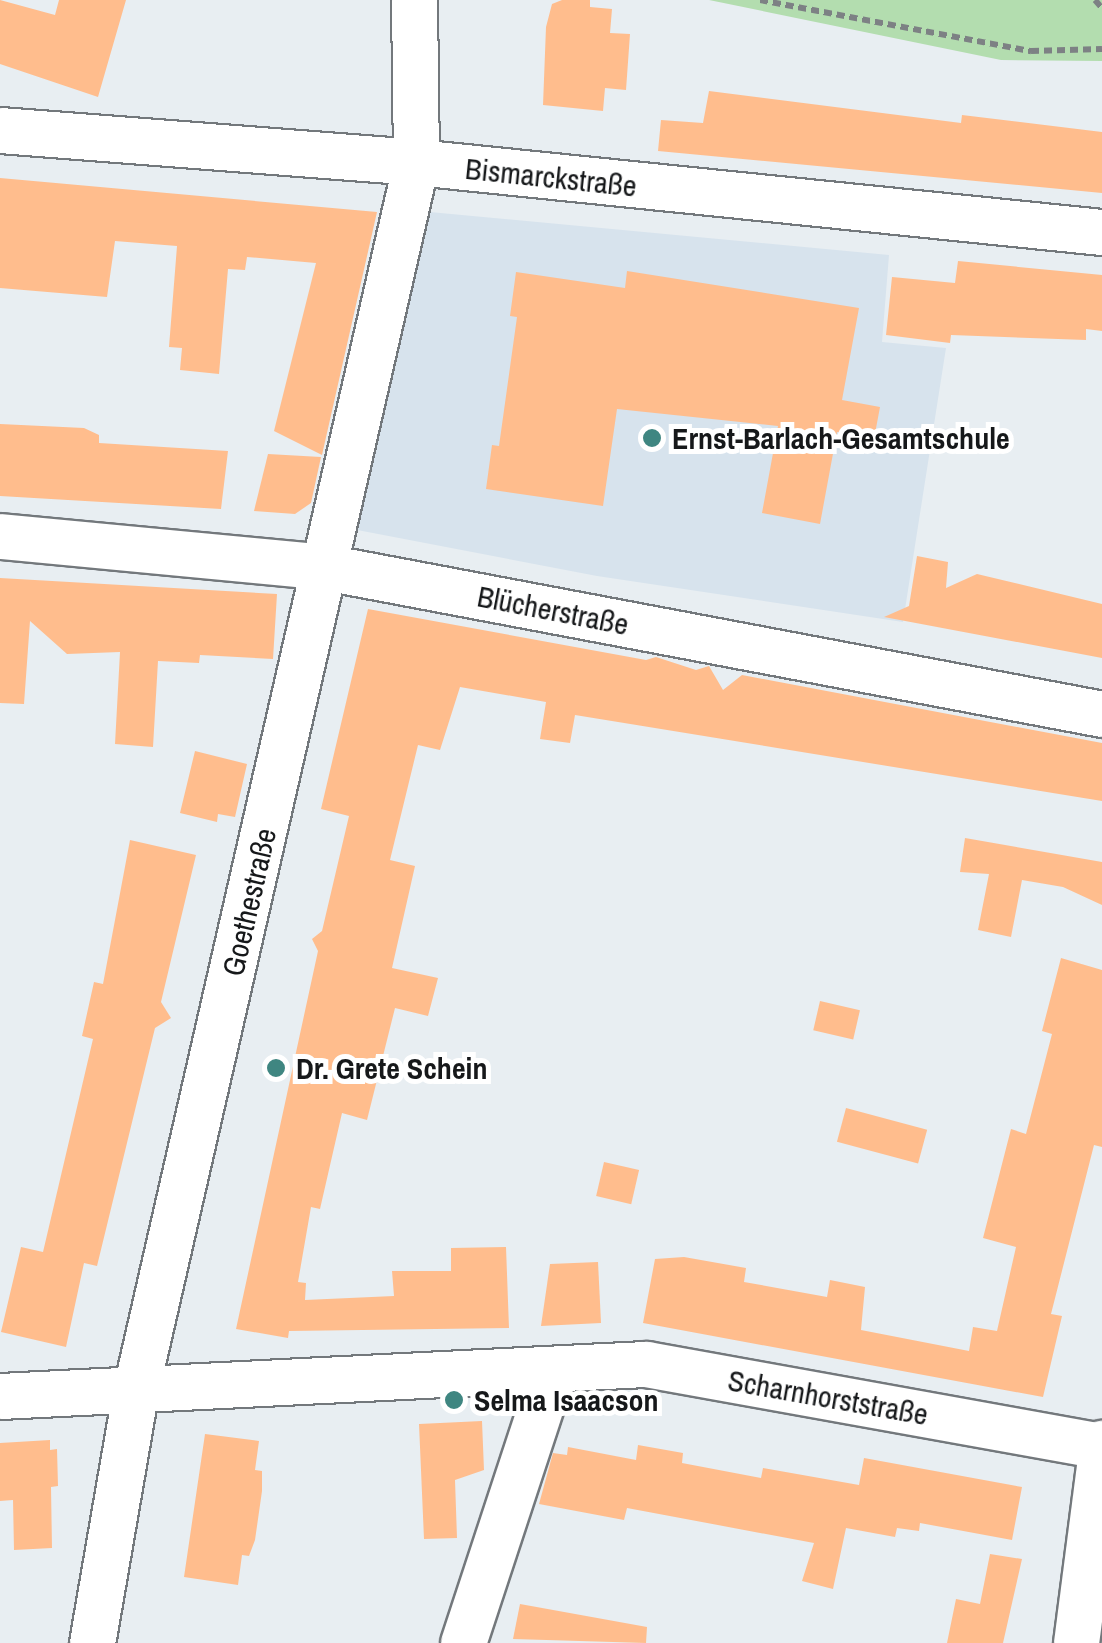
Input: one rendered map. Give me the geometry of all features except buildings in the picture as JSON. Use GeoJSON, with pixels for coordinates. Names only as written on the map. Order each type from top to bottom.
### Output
{"type":"FeatureCollection","features":[{"type":"Feature","properties":{"kind":"street","name":"Goethestraße"},"geometry":{"type":"LineString","coordinates":[[92,1643],[135,1394],[416,162],[414,0]]}},
{"type":"Feature","properties":{"kind":"street","name":"Bismarckstraße"},"geometry":{"type":"LineString","coordinates":[[0,130],[416,162],[1102,232]]}},
{"type":"Feature","properties":{"kind":"street","name":"Blücherstraße"},"geometry":{"type":"LineString","coordinates":[[0,536],[325,566],[1102,714]]}},
{"type":"Feature","properties":{"kind":"street","name":"Scharnhorststraße"},"geometry":{"type":"LineString","coordinates":[[0,1396],[135,1394],[646,1364],[1102,1444]]}},
{"type":"Feature","properties":{"kind":"street"},"geometry":{"type":"LineString","coordinates":[[463,1643],[553,1370]]}},
{"type":"Feature","properties":{"kind":"street"},"geometry":{"type":"LineString","coordinates":[[1076,1643],[1102,1444]]}},
{"type":"Feature","properties":{"kind":"path"},"geometry":{"type":"LineString","coordinates":[[760,0],[1030,51],[1102,49]]}},
{"type":"Feature","properties":{"kind":"path"},"geometry":{"type":"LineString","coordinates":[[1096,0],[1102,8]]}},
{"type":"Feature","properties":{"kind":"shaded area","name":"Ernst-Barlach-Gesamtschule"},"geometry":{"type":"Polygon","coordinates":[[[419,211],[889,255],[882,342],[946,348],[903,622],[597,576],[352,529],[419,211]]]}},
{"type":"Feature","properties":{"kind":"green space"},"geometry":{"type":"Polygon","coordinates":[[[709,0],[1102,0],[1102,61],[1001,60],[709,0]]]}},
{"type":"Feature","properties":{"kind":"place","name":"Ernst-Barlach-Gesamtschule"},"geometry":{"type":"Point","coordinates":[652,438]}},
{"type":"Feature","properties":{"kind":"place","name":"Dr. Grete Schein"},"geometry":{"type":"Point","coordinates":[276,1068]}},
{"type":"Feature","properties":{"kind":"place","name":"Selma Isaacson"},"geometry":{"type":"Point","coordinates":[454,1400]}}]}
